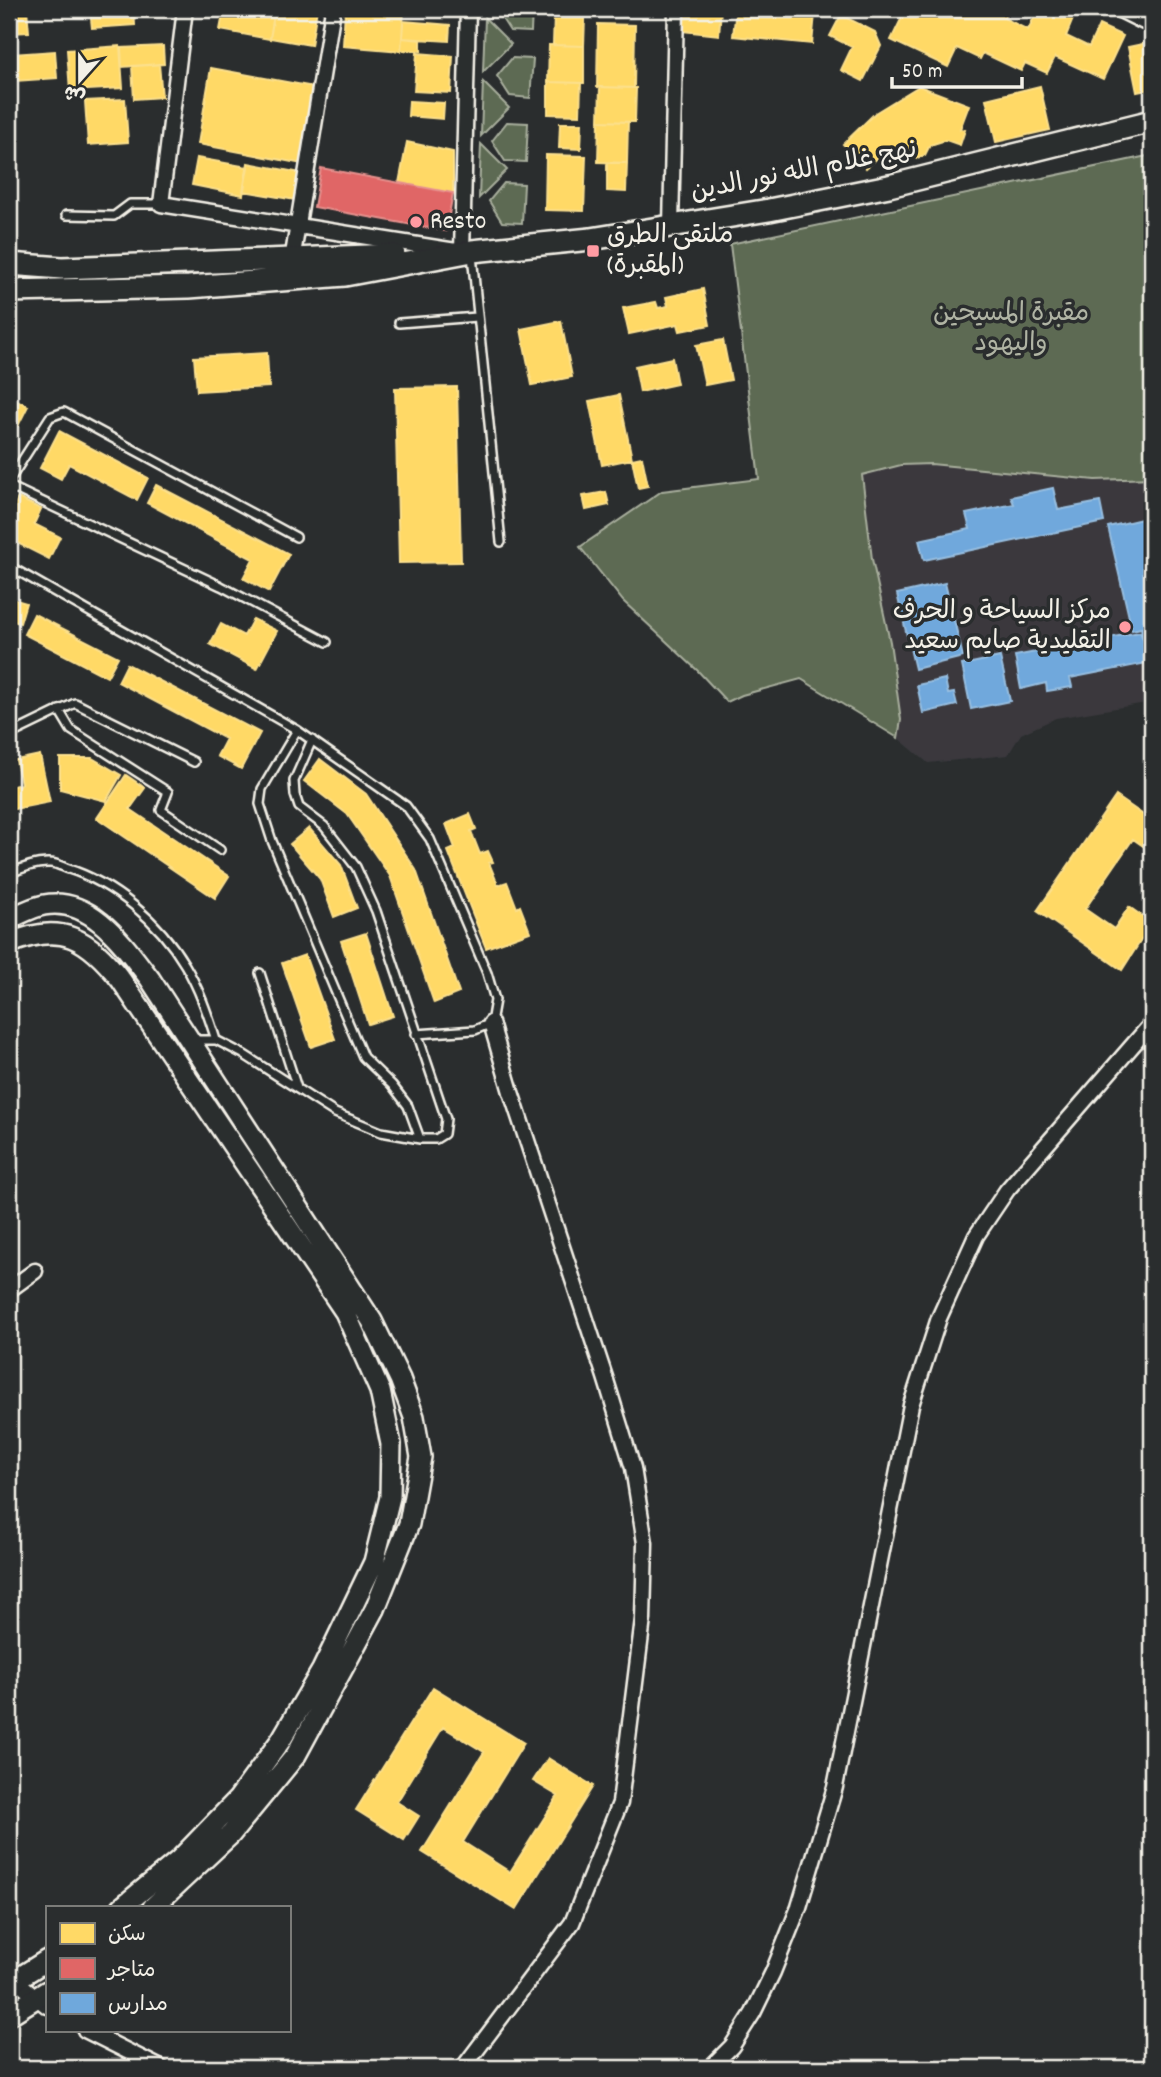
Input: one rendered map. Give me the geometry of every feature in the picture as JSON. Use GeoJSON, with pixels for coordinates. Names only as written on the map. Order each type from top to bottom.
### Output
{"type":"FeatureCollection","features":[{"type":"Feature","properties":{"kind":"main road","name":"نهج غلام الله نور الدين"},"geometry":{"type":"LineString","coordinates":[[292,269],[591,239],[671,226],[889,186],[1152,121]]}},
{"type":"Feature","properties":{"kind":"main road"},"geometry":{"type":"LineString","coordinates":[[9,264],[62,268],[292,269]]}},
{"type":"Feature","properties":{"kind":"main road"},"geometry":{"type":"LineString","coordinates":[[9,291],[189,287],[292,269]]}},
{"type":"Feature","properties":{"kind":"street"},"geometry":{"type":"LineString","coordinates":[[185,9],[161,204],[467,252],[468,9]]}},
{"type":"Feature","properties":{"kind":"street"},"geometry":{"type":"LineString","coordinates":[[292,269],[333,9]]}},
{"type":"Feature","properties":{"kind":"street"},"geometry":{"type":"LineString","coordinates":[[671,226],[676,9]]}},
{"type":"Feature","properties":{"kind":"street"},"geometry":{"type":"LineString","coordinates":[[1118,9],[1144,22],[1152,21]]}},
{"type":"Feature","properties":{"kind":"street"},"geometry":{"type":"LineString","coordinates":[[9,919],[45,904],[74,907],[94,917],[116,935],[150,979],[187,1040],[372,1321],[401,1379],[414,1417],[421,1457],[409,1524],[376,1609],[296,1755],[231,1834],[154,1906]]}},
{"type":"Feature","properties":{"kind":"street"},"geometry":{"type":"LineString","coordinates":[[9,944],[29,935],[46,933],[68,936],[90,946],[121,980],[345,1312],[380,1391],[391,1444],[390,1497],[374,1562],[322,1670],[288,1729],[239,1799],[179,1860],[123,1906]]}},
{"type":"Feature","properties":{"kind":"street"},"geometry":{"type":"LineString","coordinates":[[463,2068],[572,1923],[620,1803],[643,1619],[645,1543],[633,1468],[491,1023]]}},
{"type":"Feature","properties":{"kind":"street"},"geometry":{"type":"LineString","coordinates":[[710,2068],[732,2046],[753,2013],[800,1907],[835,1787],[911,1405],[939,1318],[976,1236],[1007,1190],[1152,1023]]}},
{"type":"Feature","properties":{"kind":"street"},"geometry":{"type":"LineString","coordinates":[[9,1290],[35,1271]]}},
{"type":"Feature","properties":{"kind":"street"},"geometry":{"type":"LineString","coordinates":[[44,1999],[12,1982],[46,1961]]}},
{"type":"Feature","properties":{"kind":"street"},"geometry":{"type":"LineString","coordinates":[[9,2015],[44,1999]]}},
{"type":"Feature","properties":{"kind":"street"},"geometry":{"type":"LineString","coordinates":[[89,2032],[161,2068]]}},
{"type":"Feature","properties":{"kind":"lane"},"geometry":{"type":"LineString","coordinates":[[66,215],[114,216],[130,204],[161,204]]}},
{"type":"Feature","properties":{"kind":"lane"},"geometry":{"type":"LineString","coordinates":[[467,252],[477,317],[501,542]]}},
{"type":"Feature","properties":{"kind":"lane"},"geometry":{"type":"LineString","coordinates":[[399,323],[477,317]]}},
{"type":"Feature","properties":{"kind":"lane"},"geometry":{"type":"LineString","coordinates":[[9,481],[50,417],[64,412],[296,537]]}},
{"type":"Feature","properties":{"kind":"lane"},"geometry":{"type":"LineString","coordinates":[[9,486],[221,586],[327,642]]}},
{"type":"Feature","properties":{"kind":"lane"},"geometry":{"type":"LineString","coordinates":[[9,566],[297,730],[406,806],[430,839],[487,973],[495,1000],[491,1023],[475,1030],[416,1034]]}},
{"type":"Feature","properties":{"kind":"lane"},"geometry":{"type":"LineString","coordinates":[[9,735],[75,703],[194,762]]}},
{"type":"Feature","properties":{"kind":"lane"},"geometry":{"type":"LineString","coordinates":[[59,710],[71,730],[168,792],[161,810],[220,850]]}},
{"type":"Feature","properties":{"kind":"lane"},"geometry":{"type":"LineString","coordinates":[[297,730],[262,789],[260,804],[272,841],[288,873],[363,1057],[408,1105],[420,1139]]}},
{"type":"Feature","properties":{"kind":"lane"},"geometry":{"type":"LineString","coordinates":[[187,1040],[216,1040],[243,1054],[335,1113],[381,1132],[420,1139],[436,1139],[444,1134],[446,1119],[376,911],[356,867],[324,826],[299,807],[295,796],[294,780],[312,740]]}},
{"type":"Feature","properties":{"kind":"lane"},"geometry":{"type":"LineString","coordinates":[[9,874],[23,867],[51,863],[82,873],[128,900],[170,944],[185,965],[206,1009],[216,1040]]}},
{"type":"Feature","properties":{"kind":"lane"},"geometry":{"type":"LineString","coordinates":[[260,973],[298,1089]]}},
{"type":"Feature","properties":{"kind":"shaded area"},"geometry":{"type":"Polygon","coordinates":[[[931,464],[1095,480],[1152,478],[1152,702],[1056,718],[1021,734],[1008,755],[928,763],[898,738],[901,720],[890,642],[872,559],[862,475],[901,465],[931,464]]]}},
{"type":"Feature","properties":{"kind":"green space"},"geometry":{"type":"Polygon","coordinates":[[[532,9],[531,32],[510,31],[497,11],[532,9]]]}},
{"type":"Feature","properties":{"kind":"green space"},"geometry":{"type":"Polygon","coordinates":[[[485,18],[511,44],[483,72],[485,18]]]}},
{"type":"Feature","properties":{"kind":"green space"},"geometry":{"type":"Polygon","coordinates":[[[512,58],[533,59],[530,98],[510,96],[497,76],[512,58]]]}},
{"type":"Feature","properties":{"kind":"green space"},"geometry":{"type":"Polygon","coordinates":[[[483,82],[509,108],[481,136],[483,82]]]}},
{"type":"Feature","properties":{"kind":"green space"},"geometry":{"type":"Polygon","coordinates":[[[507,122],[528,123],[526,162],[505,161],[492,141],[507,122]]]}},
{"type":"Feature","properties":{"kind":"green space"},"geometry":{"type":"Polygon","coordinates":[[[481,144],[507,170],[479,198],[481,144]]]}},
{"type":"Feature","properties":{"kind":"green space","name":"مقبرة المسيحين واليهود"},"geometry":{"type":"Polygon","coordinates":[[[1152,155],[1152,478],[1095,480],[931,464],[901,465],[862,475],[872,559],[890,642],[901,720],[898,738],[801,679],[742,695],[727,702],[623,601],[580,547],[662,491],[759,479],[730,244],[1152,155]]]}},
{"type":"Feature","properties":{"kind":"green space"},"geometry":{"type":"Polygon","coordinates":[[[504,183],[524,184],[522,223],[502,222],[489,201],[504,183]]]}},
{"type":"Feature","properties":{"kind":"building: سكن"},"geometry":{"type":"Polygon","coordinates":[[[9,9],[27,9],[29,32],[9,33],[9,9]]]}},
{"type":"Feature","properties":{"kind":"building: سكن"},"geometry":{"type":"Polygon","coordinates":[[[90,9],[134,9],[135,25],[92,28],[90,9]]]}},
{"type":"Feature","properties":{"kind":"building: سكن"},"geometry":{"type":"Polygon","coordinates":[[[224,9],[275,9],[270,39],[220,30],[224,9]]]}},
{"type":"Feature","properties":{"kind":"building: سكن"},"geometry":{"type":"Polygon","coordinates":[[[275,9],[317,9],[311,45],[270,38],[275,9]]]}},
{"type":"Feature","properties":{"kind":"building: سكن"},"geometry":{"type":"Polygon","coordinates":[[[345,9],[404,11],[401,51],[343,46],[345,9]]]}},
{"type":"Feature","properties":{"kind":"building: سكن"},"geometry":{"type":"Polygon","coordinates":[[[554,9],[588,9],[588,15],[554,15],[554,9]]]}},
{"type":"Feature","properties":{"kind":"building: سكن"},"geometry":{"type":"Polygon","coordinates":[[[685,9],[721,9],[719,35],[683,31],[685,9]]]}},
{"type":"Feature","properties":{"kind":"building: سكن"},"geometry":{"type":"Polygon","coordinates":[[[736,9],[815,14],[812,44],[733,36],[736,9]]]}},
{"type":"Feature","properties":{"kind":"building: سكن"},"geometry":{"type":"Polygon","coordinates":[[[906,9],[1009,9],[1004,18],[1028,30],[1038,9],[1077,9],[1066,36],[1089,47],[1099,25],[1123,36],[1103,79],[1055,57],[1047,73],[1025,63],[1021,71],[983,53],[980,59],[957,48],[948,67],[891,40],[906,9]]]}},
{"type":"Feature","properties":{"kind":"building: سكن"},"geometry":{"type":"Polygon","coordinates":[[[554,15],[585,16],[584,46],[553,45],[554,15]]]}},
{"type":"Feature","properties":{"kind":"building: سكن"},"geometry":{"type":"Polygon","coordinates":[[[841,15],[875,32],[881,46],[863,81],[841,70],[852,47],[830,36],[841,15]]]}},
{"type":"Feature","properties":{"kind":"building: سكن"},"geometry":{"type":"Polygon","coordinates":[[[403,21],[450,25],[449,41],[402,38],[403,21]]]}},
{"type":"Feature","properties":{"kind":"building: سكن"},"geometry":{"type":"Polygon","coordinates":[[[598,24],[635,25],[634,88],[597,87],[598,24]]]}},
{"type":"Feature","properties":{"kind":"building: سكن"},"geometry":{"type":"Polygon","coordinates":[[[402,38],[421,40],[421,51],[401,50],[402,38]]]}},
{"type":"Feature","properties":{"kind":"building: سكن"},"geometry":{"type":"Polygon","coordinates":[[[1152,42],[1152,89],[1137,92],[1128,47],[1152,42]]]}},
{"type":"Feature","properties":{"kind":"building: سكن"},"geometry":{"type":"Polygon","coordinates":[[[549,45],[584,46],[584,83],[548,82],[549,45]]]}},
{"type":"Feature","properties":{"kind":"building: سكن"},"geometry":{"type":"Polygon","coordinates":[[[120,46],[123,88],[70,91],[67,50],[120,46]]]}},
{"type":"Feature","properties":{"kind":"building: سكن"},"geometry":{"type":"Polygon","coordinates":[[[163,46],[164,64],[122,67],[121,48],[163,46]]]}},
{"type":"Feature","properties":{"kind":"building: سكن"},"geometry":{"type":"Polygon","coordinates":[[[55,51],[57,78],[15,81],[13,54],[55,51]]]}},
{"type":"Feature","properties":{"kind":"building: سكن"},"geometry":{"type":"Polygon","coordinates":[[[417,53],[453,56],[451,93],[414,91],[417,53]]]}},
{"type":"Feature","properties":{"kind":"building: سكن"},"geometry":{"type":"Polygon","coordinates":[[[159,64],[162,97],[134,99],[132,66],[159,64]]]}},
{"type":"Feature","properties":{"kind":"building: سكن"},"geometry":{"type":"Polygon","coordinates":[[[211,68],[314,87],[303,164],[198,144],[211,68]]]}},
{"type":"Feature","properties":{"kind":"building: سكن"},"geometry":{"type":"Polygon","coordinates":[[[548,82],[581,83],[580,115],[548,114],[548,82]]]}},
{"type":"Feature","properties":{"kind":"building: سكن"},"geometry":{"type":"Polygon","coordinates":[[[919,86],[969,105],[960,129],[965,130],[960,145],[946,140],[930,145],[925,155],[917,158],[905,159],[883,153],[866,168],[843,144],[875,113],[919,86]]]}},
{"type":"Feature","properties":{"kind":"building: سكن"},"geometry":{"type":"Polygon","coordinates":[[[1040,86],[1050,130],[996,142],[986,99],[1040,86]]]}},
{"type":"Feature","properties":{"kind":"building: سكن"},"geometry":{"type":"Polygon","coordinates":[[[600,87],[636,88],[635,122],[599,121],[600,87]]]}},
{"type":"Feature","properties":{"kind":"building: سكن"},"geometry":{"type":"Polygon","coordinates":[[[125,99],[128,142],[88,145],[85,101],[125,99]]]}},
{"type":"Feature","properties":{"kind":"building: سكن"},"geometry":{"type":"Polygon","coordinates":[[[409,101],[444,103],[443,119],[408,116],[409,101]]]}},
{"type":"Feature","properties":{"kind":"building: سكن"},"geometry":{"type":"Polygon","coordinates":[[[599,121],[628,122],[627,163],[598,162],[599,121]]]}},
{"type":"Feature","properties":{"kind":"building: سكن"},"geometry":{"type":"Polygon","coordinates":[[[560,123],[582,123],[581,149],[559,148],[560,123]]]}},
{"type":"Feature","properties":{"kind":"building: سكن"},"geometry":{"type":"Polygon","coordinates":[[[407,142],[453,152],[453,193],[399,183],[407,142]]]}},
{"type":"Feature","properties":{"kind":"building: سكن"},"geometry":{"type":"Polygon","coordinates":[[[546,155],[586,156],[584,211],[545,210],[546,155]]]}},
{"type":"Feature","properties":{"kind":"building: سكن"},"geometry":{"type":"Polygon","coordinates":[[[197,158],[248,167],[243,195],[192,185],[197,158]]]}},
{"type":"Feature","properties":{"kind":"building: سكن"},"geometry":{"type":"Polygon","coordinates":[[[248,163],[301,173],[296,200],[243,191],[248,163]]]}},
{"type":"Feature","properties":{"kind":"building: سكن"},"geometry":{"type":"Polygon","coordinates":[[[607,163],[627,163],[626,192],[607,191],[607,163]]]}},
{"type":"Feature","properties":{"kind":"building: سكن"},"geometry":{"type":"Polygon","coordinates":[[[703,289],[710,325],[680,331],[678,324],[629,334],[623,308],[656,302],[658,308],[668,306],[666,297],[703,289]]]}},
{"type":"Feature","properties":{"kind":"building: سكن"},"geometry":{"type":"Polygon","coordinates":[[[561,321],[572,377],[532,385],[521,329],[561,321]]]}},
{"type":"Feature","properties":{"kind":"building: سكن"},"geometry":{"type":"Polygon","coordinates":[[[723,340],[731,380],[705,385],[696,345],[723,340]]]}},
{"type":"Feature","properties":{"kind":"building: سكن"},"geometry":{"type":"Polygon","coordinates":[[[267,353],[269,387],[197,391],[194,357],[267,353]]]}},
{"type":"Feature","properties":{"kind":"building: سكن"},"geometry":{"type":"Polygon","coordinates":[[[672,358],[677,384],[640,392],[635,366],[672,358]]]}},
{"type":"Feature","properties":{"kind":"building: سكن"},"geometry":{"type":"Polygon","coordinates":[[[457,387],[461,562],[399,563],[395,388],[457,387]]]}},
{"type":"Feature","properties":{"kind":"building: سكن"},"geometry":{"type":"Polygon","coordinates":[[[619,395],[632,459],[602,465],[589,401],[619,395]]]}},
{"type":"Feature","properties":{"kind":"building: سكن"},"geometry":{"type":"Polygon","coordinates":[[[9,396],[28,406],[18,426],[9,422],[9,396]]]}},
{"type":"Feature","properties":{"kind":"building: سكن"},"geometry":{"type":"Polygon","coordinates":[[[59,431],[148,478],[137,500],[69,464],[61,479],[40,468],[59,431]]]}},
{"type":"Feature","properties":{"kind":"building: سكن"},"geometry":{"type":"Polygon","coordinates":[[[642,457],[648,486],[638,488],[632,459],[642,457]]]}},
{"type":"Feature","properties":{"kind":"building: سكن"},"geometry":{"type":"Polygon","coordinates":[[[156,485],[289,554],[269,592],[243,578],[253,559],[147,503],[156,485]]]}},
{"type":"Feature","properties":{"kind":"building: سكن"},"geometry":{"type":"Polygon","coordinates":[[[606,492],[609,505],[586,510],[583,496],[606,492]]]}},
{"type":"Feature","properties":{"kind":"building: سكن"},"geometry":{"type":"Polygon","coordinates":[[[18,498],[41,509],[34,524],[60,537],[49,559],[9,539],[9,517],[18,498]]]}},
{"type":"Feature","properties":{"kind":"building: سكن"},"geometry":{"type":"Polygon","coordinates":[[[9,598],[26,603],[20,623],[9,620],[9,598]]]}},
{"type":"Feature","properties":{"kind":"building: سكن"},"geometry":{"type":"Polygon","coordinates":[[[34,614],[118,657],[107,677],[24,634],[34,614]]]}},
{"type":"Feature","properties":{"kind":"building: سكن"},"geometry":{"type":"Polygon","coordinates":[[[253,619],[277,631],[257,669],[210,644],[221,624],[244,636],[253,619]]]}},
{"type":"Feature","properties":{"kind":"building: سكن"},"geometry":{"type":"Polygon","coordinates":[[[127,664],[260,733],[241,769],[217,756],[226,739],[118,682],[127,664]]]}},
{"type":"Feature","properties":{"kind":"building: سكن"},"geometry":{"type":"Polygon","coordinates":[[[40,755],[50,802],[9,810],[9,787],[21,784],[16,760],[40,755]]]}},
{"type":"Feature","properties":{"kind":"building: سكن"},"geometry":{"type":"Polygon","coordinates":[[[60,758],[92,758],[121,775],[106,801],[60,789],[60,758]]]}},
{"type":"Feature","properties":{"kind":"building: سكن"},"geometry":{"type":"Polygon","coordinates":[[[320,759],[366,794],[416,870],[459,993],[434,1003],[390,876],[347,814],[304,781],[320,759]]]}},
{"type":"Feature","properties":{"kind":"building: سكن"},"geometry":{"type":"Polygon","coordinates":[[[126,775],[145,788],[130,809],[229,876],[215,898],[97,818],[126,775]]]}},
{"type":"Feature","properties":{"kind":"building: سكن"},"geometry":{"type":"Polygon","coordinates":[[[1116,796],[1152,821],[1152,852],[1133,839],[1085,909],[1114,929],[1129,907],[1152,923],[1122,970],[1037,911],[1116,796]]]}},
{"type":"Feature","properties":{"kind":"building: سكن"},"geometry":{"type":"Polygon","coordinates":[[[470,814],[476,829],[471,831],[480,854],[488,851],[493,862],[489,863],[498,885],[507,882],[530,932],[486,948],[448,851],[455,848],[446,824],[470,814]]]}},
{"type":"Feature","properties":{"kind":"building: سكن"},"geometry":{"type":"Polygon","coordinates":[[[309,828],[341,865],[357,908],[334,917],[320,879],[290,844],[309,828]]]}},
{"type":"Feature","properties":{"kind":"building: سكن"},"geometry":{"type":"Polygon","coordinates":[[[366,933],[393,1016],[368,1024],[341,941],[366,933]]]}},
{"type":"Feature","properties":{"kind":"building: سكن"},"geometry":{"type":"Polygon","coordinates":[[[305,955],[335,1039],[311,1047],[282,963],[305,955]]]}},
{"type":"Feature","properties":{"kind":"building: سكن"},"geometry":{"type":"Polygon","coordinates":[[[433,1687],[524,1743],[463,1842],[510,1872],[558,1796],[533,1781],[548,1758],[593,1786],[516,1910],[422,1852],[484,1752],[443,1727],[397,1802],[419,1816],[404,1840],[356,1810],[433,1687]]]}},
{"type":"Feature","properties":{"kind":"building: متاجر"},"geometry":{"type":"Polygon","coordinates":[[[321,168],[453,193],[446,231],[314,207],[321,168]]]}},
{"type":"Feature","properties":{"kind":"building: مدارس"},"geometry":{"type":"Polygon","coordinates":[[[1053,488],[1058,510],[1100,502],[1104,522],[924,560],[919,540],[970,529],[966,514],[1014,504],[1011,497],[1053,488]]]}},
{"type":"Feature","properties":{"kind":"building: مدارس"},"geometry":{"type":"Polygon","coordinates":[[[1146,518],[1152,545],[1152,642],[1145,644],[1141,628],[1132,630],[1108,527],[1146,518]]]}},
{"type":"Feature","properties":{"kind":"building: مدارس"},"geometry":{"type":"Polygon","coordinates":[[[945,583],[963,657],[915,669],[897,594],[945,583]]]}},
{"type":"Feature","properties":{"kind":"building: مدارس"},"geometry":{"type":"Polygon","coordinates":[[[1140,632],[1145,644],[1151,642],[1152,662],[1070,678],[1072,687],[1047,691],[1046,683],[1021,689],[1015,656],[1140,632]]]}},
{"type":"Feature","properties":{"kind":"building: مدارس"},"geometry":{"type":"Polygon","coordinates":[[[1000,657],[1010,701],[971,709],[962,665],[1000,657]]]}},
{"type":"Feature","properties":{"kind":"building: مدارس"},"geometry":{"type":"Polygon","coordinates":[[[945,679],[948,694],[954,693],[957,705],[923,713],[917,685],[945,679]]]}},
{"type":"Feature","properties":{"kind":"place","name":"Resto"},"geometry":{"type":"Point","coordinates":[416,222]}},
{"type":"Feature","properties":{"kind":"place","name":"ملتقى الطرق (المقبرة)"},"geometry":{"type":"Point","coordinates":[593,251]}},
{"type":"Feature","properties":{"kind":"place","name":"مركز السياحة و الحرف التقليدية صايم سعيد"},"geometry":{"type":"Point","coordinates":[1125,627]}}]}
